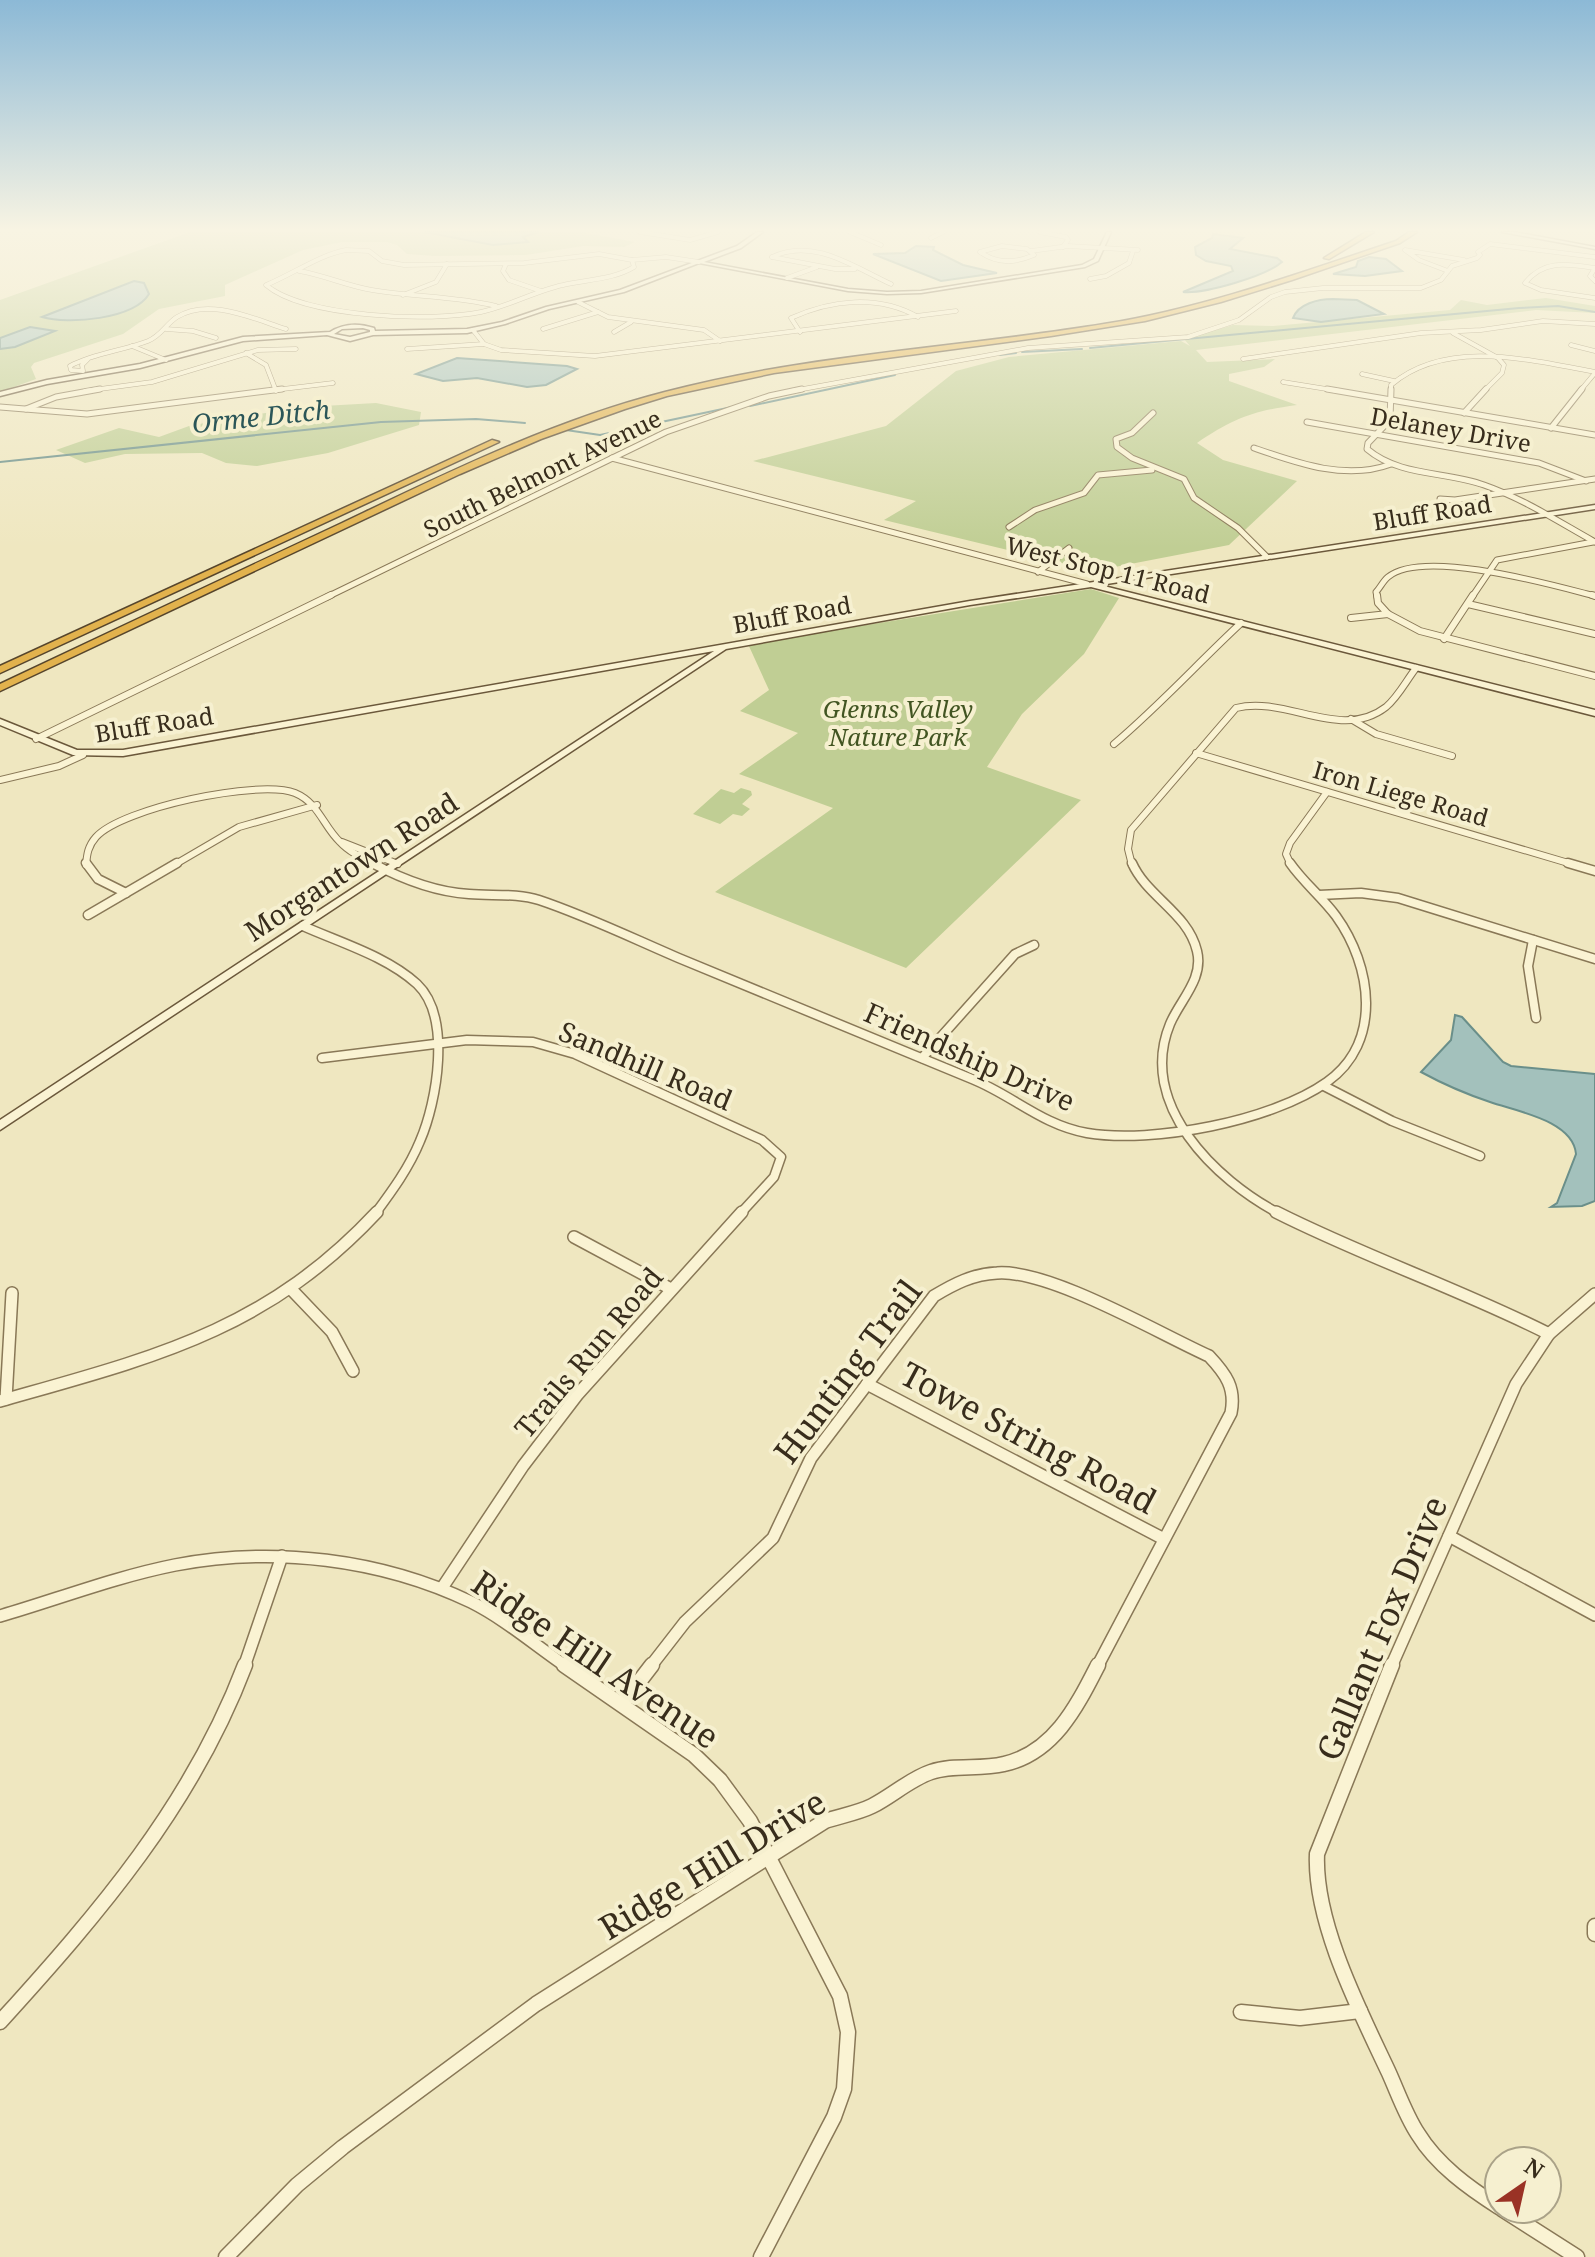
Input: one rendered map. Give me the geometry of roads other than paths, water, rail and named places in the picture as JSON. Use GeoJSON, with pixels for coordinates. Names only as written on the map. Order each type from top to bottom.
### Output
{"type":"FeatureCollection","features":[{"type":"Feature","properties":{"kind":"highway"},"geometry":{"type":"LineString","coordinates":[[563,416],[727,374],[983,337]]}},
{"type":"Feature","properties":{"kind":"highway"},"geometry":{"type":"LineString","coordinates":[[0,688],[505,449],[602,413],[671,393],[763,373],[1015,337]]}},
{"type":"Feature","properties":{"kind":"highway"},"geometry":{"type":"LineString","coordinates":[[0,670],[508,436]]}},
{"type":"Feature","properties":{"kind":"street"},"geometry":{"type":"LineString","coordinates":[[88,359],[155,337]]}},
{"type":"Feature","properties":{"kind":"street"},"geometry":{"type":"LineString","coordinates":[[0,394],[166,360],[243,339],[267,337]]}},
{"type":"Feature","properties":{"kind":"street"},"geometry":{"type":"LineString","coordinates":[[336,337],[363,337]]}},
{"type":"Feature","properties":{"kind":"street"},"geometry":{"type":"LineString","coordinates":[[479,337],[484,344]]}},
{"type":"Feature","properties":{"kind":"street"},"geometry":{"type":"LineString","coordinates":[[715,337],[720,341]]}},
{"type":"Feature","properties":{"kind":"street"},"geometry":{"type":"LineString","coordinates":[[407,349],[484,344],[508,352],[585,356],[753,337]]}},
{"type":"Feature","properties":{"kind":"street","name":"South Belmont Avenue"},"geometry":{"type":"LineString","coordinates":[[36,739],[672,429],[775,395],[1019,349],[1180,337]]}},
{"type":"Feature","properties":{"kind":"street"},"geometry":{"type":"LineString","coordinates":[[1243,359],[1391,337]]}},
{"type":"Feature","properties":{"kind":"street"},"geometry":{"type":"LineString","coordinates":[[1461,337],[1498,358],[1504,365],[1502,373],[1464,413]]}},
{"type":"Feature","properties":{"kind":"street"},"geometry":{"type":"LineString","coordinates":[[1571,345],[1574,348],[1595,348]]}},
{"type":"Feature","properties":{"kind":"street"},"geometry":{"type":"LineString","coordinates":[[132,346],[166,360]]}},
{"type":"Feature","properties":{"kind":"street"},"geometry":{"type":"LineString","coordinates":[[26,409],[60,396],[161,380],[246,353],[296,349]]}},
{"type":"Feature","properties":{"kind":"street"},"geometry":{"type":"LineString","coordinates":[[246,353],[266,365],[276,391]]}},
{"type":"Feature","properties":{"kind":"street"},"geometry":{"type":"LineString","coordinates":[[154,354],[174,357]]}},
{"type":"Feature","properties":{"kind":"street"},"geometry":{"type":"LineString","coordinates":[[1551,428],[1595,372],[1498,358],[1436,362],[1411,370],[1394,381],[1389,392],[1392,401],[1390,420],[1368,443],[1367,449],[1391,464],[1466,479],[1505,492],[1595,542]]}},
{"type":"Feature","properties":{"kind":"street"},"geometry":{"type":"LineString","coordinates":[[1362,374],[1394,381]]}},
{"type":"Feature","properties":{"kind":"street"},"geometry":{"type":"LineString","coordinates":[[1283,382],[1595,435]]}},
{"type":"Feature","properties":{"kind":"street"},"geometry":{"type":"LineString","coordinates":[[0,405],[87,414],[139,405],[333,383]]}},
{"type":"Feature","properties":{"kind":"street"},"geometry":{"type":"LineString","coordinates":[[1153,413],[1132,433],[1114,442],[1132,458],[1184,479],[1194,498],[1238,528],[1267,557]]}},
{"type":"Feature","properties":{"kind":"street","name":"Delaney Drive"},"geometry":{"type":"LineString","coordinates":[[1307,422],[1539,463],[1586,481]]}},
{"type":"Feature","properties":{"kind":"street"},"geometry":{"type":"LineString","coordinates":[[1254,448],[1284,458],[1355,472],[1374,471],[1391,464]]}},
{"type":"Feature","properties":{"kind":"street","name":"West Stop 11 Road"},"geometry":{"type":"LineString","coordinates":[[612,458],[1038,572],[1595,713]]}},
{"type":"Feature","properties":{"kind":"street"},"geometry":{"type":"LineString","coordinates":[[1009,527],[1035,510],[1084,493],[1098,475],[1163,471]]}},
{"type":"Feature","properties":{"kind":"street"},"geometry":{"type":"LineString","coordinates":[[1440,499],[1455,500],[1595,479]]}},
{"type":"Feature","properties":{"kind":"street","name":"Bluff Road"},"geometry":{"type":"LineString","coordinates":[[0,780],[59,766],[83,755],[123,753],[1062,588],[1595,507]]}},
{"type":"Feature","properties":{"kind":"street"},"geometry":{"type":"LineString","coordinates":[[1444,639],[1497,560],[1595,542]]}},
{"type":"Feature","properties":{"kind":"street"},"geometry":{"type":"LineString","coordinates":[[1038,572],[1069,548]]}},
{"type":"Feature","properties":{"kind":"street"},"geometry":{"type":"LineString","coordinates":[[1595,596],[1489,572],[1433,566],[1392,574],[1381,582],[1376,592],[1378,603],[1388,614],[1407,626],[1444,639],[1595,676]]}},
{"type":"Feature","properties":{"kind":"street"},"geometry":{"type":"LineString","coordinates":[[1059,577],[1065,582],[1062,588]]}},
{"type":"Feature","properties":{"kind":"street"},"geometry":{"type":"LineString","coordinates":[[1116,592],[1111,585],[1117,580]]}},
{"type":"Feature","properties":{"kind":"street"},"geometry":{"type":"LineString","coordinates":[[1468,604],[1595,634]]}},
{"type":"Feature","properties":{"kind":"street"},"geometry":{"type":"LineString","coordinates":[[1351,618],[1388,614]]}},
{"type":"Feature","properties":{"kind":"street"},"geometry":{"type":"LineString","coordinates":[[1114,744],[1160,705],[1196,665],[1241,623]]}},
{"type":"Feature","properties":{"kind":"street","name":"Morgantown Road"},"geometry":{"type":"LineString","coordinates":[[0,1126],[728,645]]}},
{"type":"Feature","properties":{"kind":"street"},"geometry":{"type":"LineString","coordinates":[[1416,668],[1387,706],[1376,714],[1351,719],[1318,718],[1246,700],[1137,819],[1128,840],[1128,854],[1135,872],[1183,922],[1197,950],[1196,981],[1171,1021],[1163,1048],[1164,1085],[1184,1129],[1215,1168],[1278,1214],[1480,1299],[1549,1334]]}},
{"type":"Feature","properties":{"kind":"street"},"geometry":{"type":"LineString","coordinates":[[1351,719],[1376,734],[1452,756]]}},
{"type":"Feature","properties":{"kind":"street"},"geometry":{"type":"LineString","coordinates":[[0,722],[36,739],[83,755]]}},
{"type":"Feature","properties":{"kind":"street","name":"Iron Liege Road"},"geometry":{"type":"LineString","coordinates":[[1196,753],[1595,871]]}},
{"type":"Feature","properties":{"kind":"street"},"geometry":{"type":"LineString","coordinates":[[126,893],[98,879],[86,865],[88,848],[105,829],[147,810],[253,788],[279,788],[317,805]]}},
{"type":"Feature","properties":{"kind":"street"},"geometry":{"type":"LineString","coordinates":[[1327,792],[1290,843],[1286,854],[1292,868],[1319,895],[1352,941],[1363,970],[1367,993],[1366,1018],[1355,1049],[1339,1072],[1324,1086],[1392,1121],[1480,1156]]}},
{"type":"Feature","properties":{"kind":"street"},"geometry":{"type":"LineString","coordinates":[[88,915],[239,827],[317,805]]}},
{"type":"Feature","properties":{"kind":"street","name":"Friendship Drive"},"geometry":{"type":"LineString","coordinates":[[317,805],[339,841],[349,851],[393,866],[443,890],[510,894],[539,900],[980,1082],[1023,1110],[1080,1131],[1133,1136],[1184,1129],[1265,1113],[1324,1086]]}},
{"type":"Feature","properties":{"kind":"street"},"geometry":{"type":"LineString","coordinates":[[1319,895],[1361,893],[1398,898],[1595,959]]}},
{"type":"Feature","properties":{"kind":"street"},"geometry":{"type":"LineString","coordinates":[[12,1293],[3,1400],[121,1368],[173,1350],[238,1320],[290,1288],[361,1229],[408,1167],[433,1110],[437,1078],[435,1014],[429,999],[411,979],[303,926]]}},
{"type":"Feature","properties":{"kind":"street"},"geometry":{"type":"LineString","coordinates":[[1533,940],[1528,968],[1536,1018]]}},
{"type":"Feature","properties":{"kind":"street"},"geometry":{"type":"LineString","coordinates":[[922,1058],[1015,954],[1034,945]]}},
{"type":"Feature","properties":{"kind":"street","name":"Sandhill Road"},"geometry":{"type":"LineString","coordinates":[[322,1058],[499,1038],[557,1047],[762,1140],[781,1157]]}},
{"type":"Feature","properties":{"kind":"street","name":"Trails Run Road"},"geometry":{"type":"LineString","coordinates":[[442,1588],[553,1427],[671,1289],[774,1177],[781,1157]]}},
{"type":"Feature","properties":{"kind":"street"},"geometry":{"type":"LineString","coordinates":[[574,1237],[671,1289]]}},
{"type":"Feature","properties":{"kind":"street","name":"Ridge Hill Drive"},"geometry":{"type":"LineString","coordinates":[[226,2257],[297,2185],[343,2147],[536,2004],[825,1821],[870,1807],[928,1773],[948,1768],[1004,1764],[1028,1754],[1054,1736],[1074,1711],[1231,1413],[1234,1399],[1230,1380],[1209,1356],[1051,1282],[1014,1272],[982,1273]]}},
{"type":"Feature","properties":{"kind":"street","name":"Hunting Trail"},"geometry":{"type":"LineString","coordinates":[[622,1704],[685,1622],[773,1538],[811,1458],[934,1296],[953,1283],[982,1273]]}},
{"type":"Feature","properties":{"kind":"street"},"geometry":{"type":"LineString","coordinates":[[290,1288],[332,1332],[353,1371]]}},
{"type":"Feature","properties":{"kind":"street","name":"Gallant Fox Drive"},"geometry":{"type":"LineString","coordinates":[[1483,2197],[1462,2183],[1418,2135],[1360,2011],[1320,1903],[1316,1878],[1317,1854],[1388,1675],[1516,1384],[1549,1334],[1595,1294]]}},
{"type":"Feature","properties":{"kind":"street","name":"Towe String Road"},"geometry":{"type":"LineString","coordinates":[[867,1384],[1164,1539]]}},
{"type":"Feature","properties":{"kind":"street"},"geometry":{"type":"LineString","coordinates":[[1449,1536],[1595,1615]]}},
{"type":"Feature","properties":{"kind":"street"},"geometry":{"type":"LineString","coordinates":[[0,2022],[75,1939],[154,1839],[207,1753],[238,1687],[282,1556]]}},
{"type":"Feature","properties":{"kind":"street","name":"Ridge Hill Avenue"},"geometry":{"type":"LineString","coordinates":[[0,1616],[153,1571],[200,1561],[282,1556],[354,1562],[442,1588],[475,1604],[694,1755],[720,1780],[750,1821],[840,1996],[848,2032],[841,2098],[761,2257]]}},
{"type":"Feature","properties":{"kind":"street"},"geometry":{"type":"LineString","coordinates":[[1595,1926],[1595,1934]]}},
{"type":"Feature","properties":{"kind":"street"},"geometry":{"type":"LineString","coordinates":[[1241,2012],[1302,2020],[1360,2011]]}},
{"type":"Feature","properties":{"kind":"street","name":"Gallant Fox Drive"},"geometry":{"type":"LineString","coordinates":[[1527,2225],[1577,2257]]}},
{"type":"Feature","properties":{"kind":"water"},"geometry":{"type":"Polygon","coordinates":[[[2,337],[39,337],[0,349],[2,337]]]}},
{"type":"Feature","properties":{"kind":"water"},"geometry":{"type":"Polygon","coordinates":[[[457,358],[577,369],[546,385],[527,387],[477,378],[443,381],[416,374],[457,358]]]}},
{"type":"Feature","properties":{"kind":"water"},"geometry":{"type":"Polygon","coordinates":[[[1455,1015],[1462,1017],[1503,1062],[1511,1066],[1595,1074],[1595,1201],[1582,1206],[1551,1207],[1557,1203],[1576,1154],[1565,1133],[1541,1119],[1472,1096],[1421,1072],[1451,1040],[1455,1015]]]}},
{"type":"Feature","properties":{"kind":"waterway","name":"Orme Ditch"},"geometry":{"type":"LineString","coordinates":[[1090,348],[1204,337]]}},
{"type":"Feature","properties":{"kind":"waterway","name":"Orme Ditch"},"geometry":{"type":"LineString","coordinates":[[1022,352],[1082,349]]}},
{"type":"Feature","properties":{"kind":"waterway","name":"Orme Ditch"},"geometry":{"type":"LineString","coordinates":[[1000,355],[1016,353]]}},
{"type":"Feature","properties":{"kind":"waterway","name":"Orme Ditch"},"geometry":{"type":"LineString","coordinates":[[750,406],[895,375]]}},
{"type":"Feature","properties":{"kind":"waterway","name":"Orme Ditch"},"geometry":{"type":"LineString","coordinates":[[566,430],[600,435],[732,407]]}},
{"type":"Feature","properties":{"kind":"waterway","name":"Orme Ditch"},"geometry":{"type":"LineString","coordinates":[[0,462],[381,422],[476,419],[525,423]]}},
{"type":"Feature","properties":{"kind":"park label","name":"Glenns Valley Nature Park"},"geometry":{"type":"Point","coordinates":[898,722]}}]}
